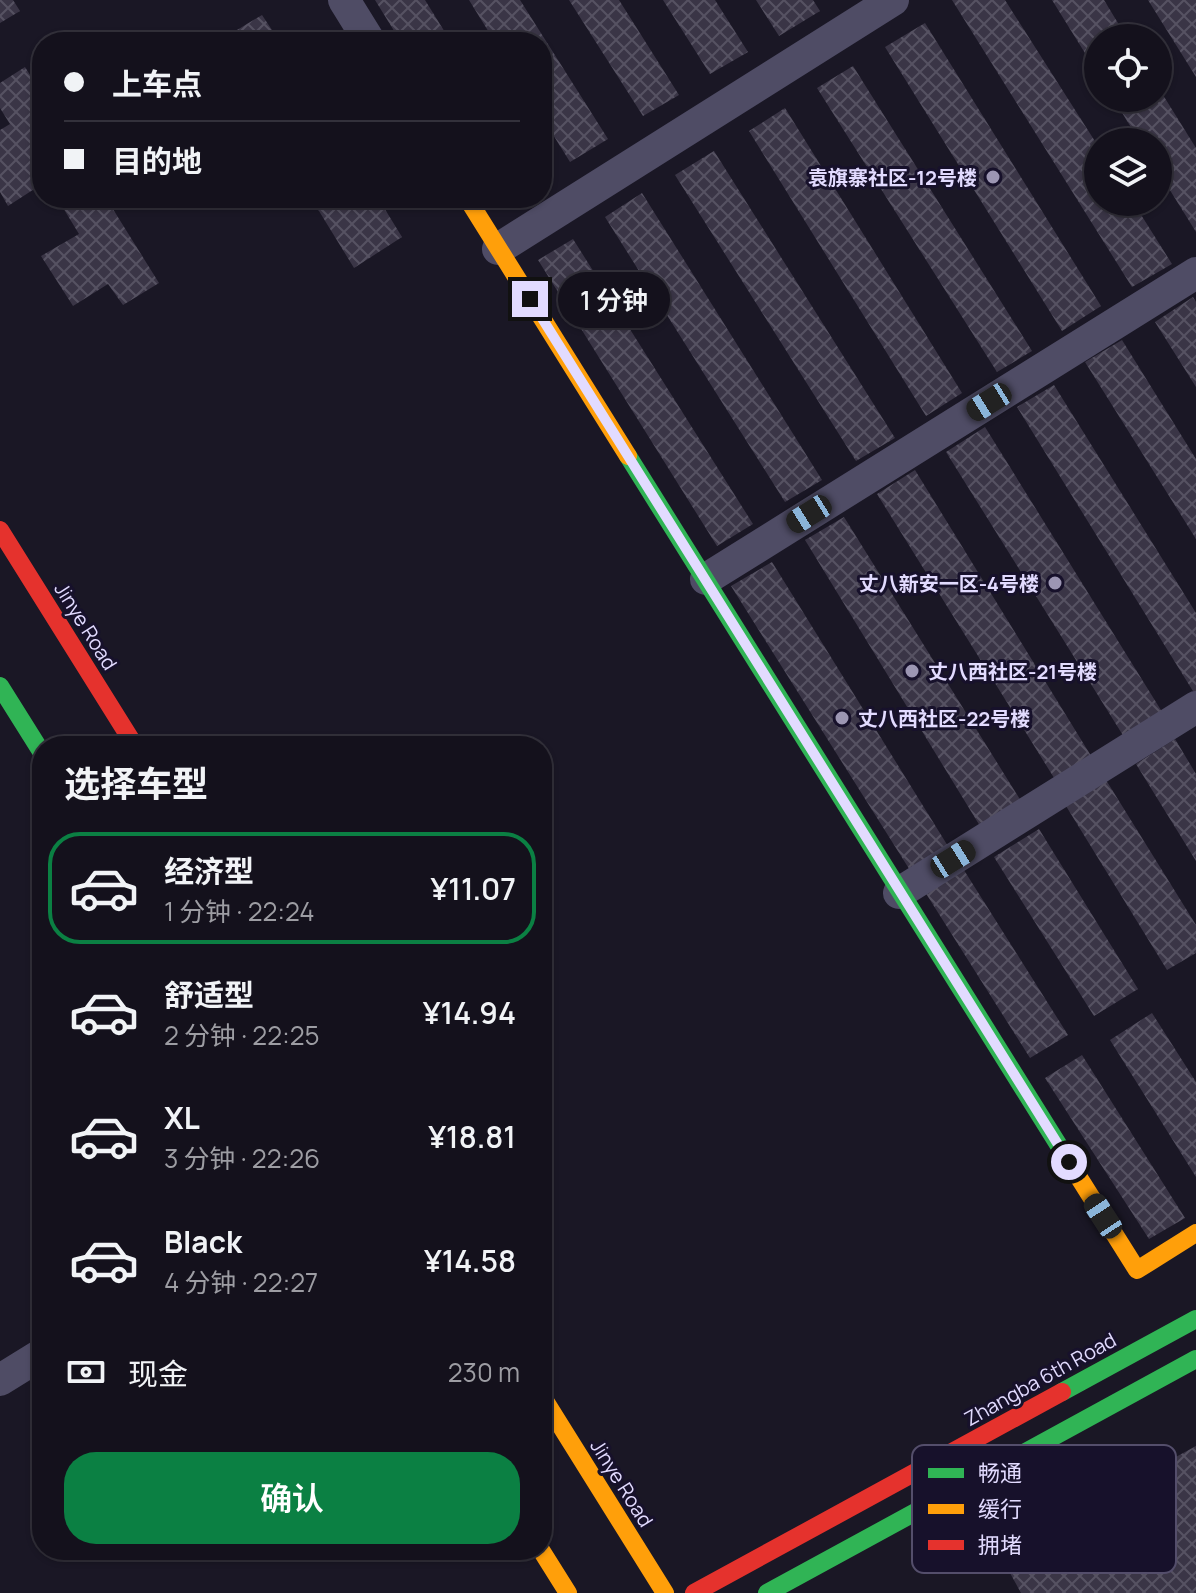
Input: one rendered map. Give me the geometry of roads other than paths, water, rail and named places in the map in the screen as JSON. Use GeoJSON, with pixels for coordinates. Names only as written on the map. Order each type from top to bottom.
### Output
{"type":"FeatureCollection","features":[{"type":"Feature","properties":{"kind":"main road"},"geometry":{"type":"LineString","coordinates":[[473,208],[1137,1270],[1196,1233]]}},
{"type":"Feature","properties":{"kind":"main road","name":"Jinye Road"},"geometry":{"type":"LineString","coordinates":[[0,530],[129,736]]}},
{"type":"Feature","properties":{"kind":"main road"},"geometry":{"type":"LineString","coordinates":[[0,686],[32,737]]}},
{"type":"Feature","properties":{"kind":"main road","name":"Zhangba 6th Road"},"geometry":{"type":"LineString","coordinates":[[965,1445],[1196,1319]]}},
{"type":"Feature","properties":{"kind":"main road"},"geometry":{"type":"LineString","coordinates":[[1038,1445],[1196,1359]]}},
{"type":"Feature","properties":{"kind":"main road","name":"Jinye Road"},"geometry":{"type":"LineString","coordinates":[[552,1412],[665,1593]]}},
{"type":"Feature","properties":{"kind":"main road","name":"Zhangba 6th Road"},"geometry":{"type":"LineString","coordinates":[[694,1593],[912,1474]]}},
{"type":"Feature","properties":{"kind":"main road"},"geometry":{"type":"LineString","coordinates":[[767,1593],[912,1514]]}},
{"type":"Feature","properties":{"kind":"main road"},"geometry":{"type":"LineString","coordinates":[[547,1560],[568,1593]]}},
{"type":"Feature","properties":{"kind":"street"},"geometry":{"type":"LineString","coordinates":[[344,0],[364,32]]}},
{"type":"Feature","properties":{"kind":"street"},"geometry":{"type":"LineString","coordinates":[[498,249],[893,0]]}},
{"type":"Feature","properties":{"kind":"street"},"geometry":{"type":"LineString","coordinates":[[706,579],[1196,273]]}},
{"type":"Feature","properties":{"kind":"street"},"geometry":{"type":"LineString","coordinates":[[899,893],[1196,707]]}},
{"type":"Feature","properties":{"kind":"street"},"geometry":{"type":"LineString","coordinates":[[0,1380],[32,1360]]}},
{"type":"Feature","properties":{"kind":"place","name":"袁旗寨社区-12号楼"},"geometry":{"type":"Point","coordinates":[993,177]}},
{"type":"Feature","properties":{"kind":"place","name":"丈八新安一区-4号楼"},"geometry":{"type":"Point","coordinates":[1055,583]}},
{"type":"Feature","properties":{"kind":"place","name":"丈八西社区-21号楼"},"geometry":{"type":"Point","coordinates":[912,671]}},
{"type":"Feature","properties":{"kind":"place","name":"丈八西社区-22号楼"},"geometry":{"type":"Point","coordinates":[842,718]}}]}
